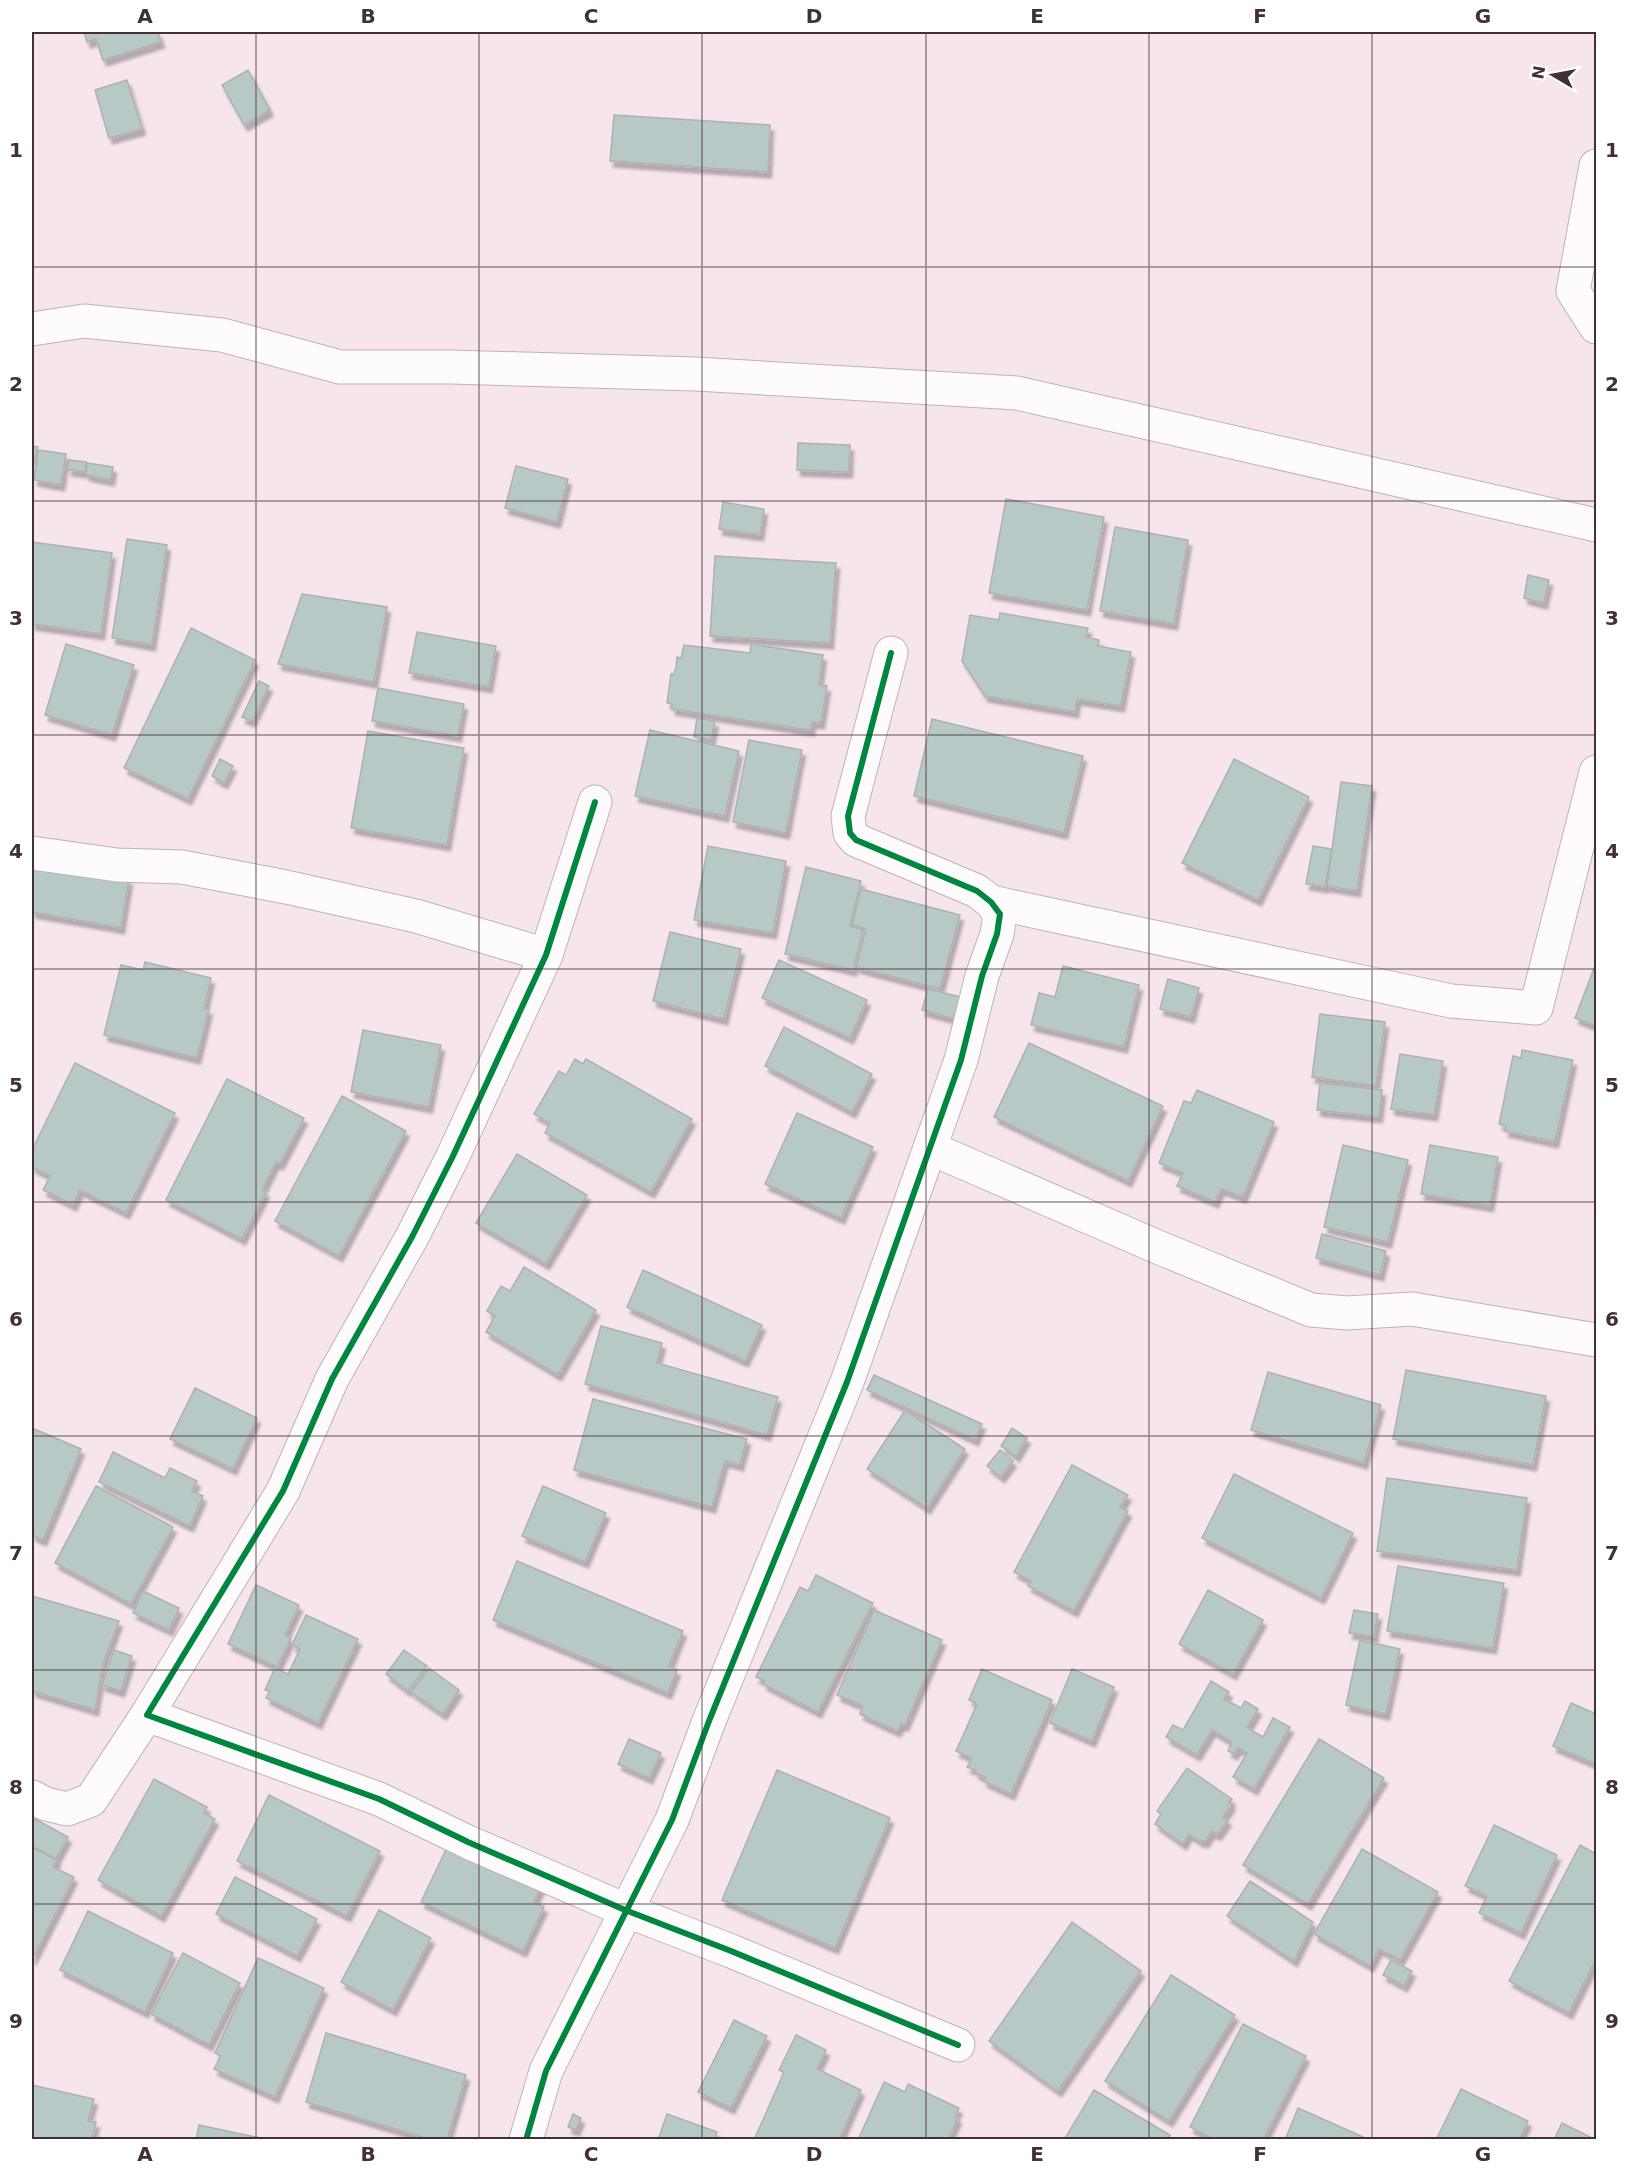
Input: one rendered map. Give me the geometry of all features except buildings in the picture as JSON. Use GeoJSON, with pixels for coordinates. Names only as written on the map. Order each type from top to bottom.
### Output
{"type":"FeatureCollection","features":[{"type":"Feature","properties":{"kind":"street"},"geometry":{"type":"LineString","coordinates":[[1596,166],[1573,291],[1596,327]]}},
{"type":"Feature","properties":{"kind":"street"},"geometry":{"type":"LineString","coordinates":[[32,329],[84,321],[222,335],[340,367],[451,367],[696,374],[1017,393],[1596,525]]}},
{"type":"Feature","properties":{"kind":"street"},"geometry":{"type":"LineString","coordinates":[[526,2139],[546,2071],[672,1820],[710,1720],[847,1382],[961,1060],[982,976],[997,934],[1000,914],[991,902],[977,891],[856,840],[850,833],[848,816],[891,653]]}},
{"type":"Feature","properties":{"kind":"street"},"geometry":{"type":"LineString","coordinates":[[991,902],[1451,1001],[1536,1008],[1596,772]]}},
{"type":"Feature","properties":{"kind":"street"},"geometry":{"type":"LineString","coordinates":[[32,1797],[46,1804],[67,1809],[91,1800],[147,1715],[282,1491],[332,1379],[412,1238],[452,1158],[546,955],[595,802]]}},
{"type":"Feature","properties":{"kind":"street"},"geometry":{"type":"LineString","coordinates":[[32,853],[117,865],[182,867],[286,887],[416,916],[546,955]]}},
{"type":"Feature","properties":{"kind":"street"},"geometry":{"type":"LineString","coordinates":[[930,1148],[1311,1310],[1347,1313],[1412,1309],[1596,1340]]}},
{"type":"Feature","properties":{"kind":"street"},"geometry":{"type":"LineString","coordinates":[[147,1715],[379,1799],[468,1842],[625,1910],[731,1951],[958,2045]]}},
{"type":"Feature","properties":{"kind":"cycle path"},"geometry":{"type":"LineString","coordinates":[[526,2140],[546,2071],[672,1820],[709,1721],[847,1382],[961,1060],[982,976],[997,934],[1000,914],[991,902],[977,891],[856,840],[850,833],[848,816],[891,653]]}},
{"type":"Feature","properties":{"kind":"cycle path"},"geometry":{"type":"LineString","coordinates":[[595,802],[546,955],[452,1158],[412,1237],[332,1379],[283,1491],[147,1715],[379,1799],[468,1842],[625,1910],[731,1951],[958,2045]]}}]}
